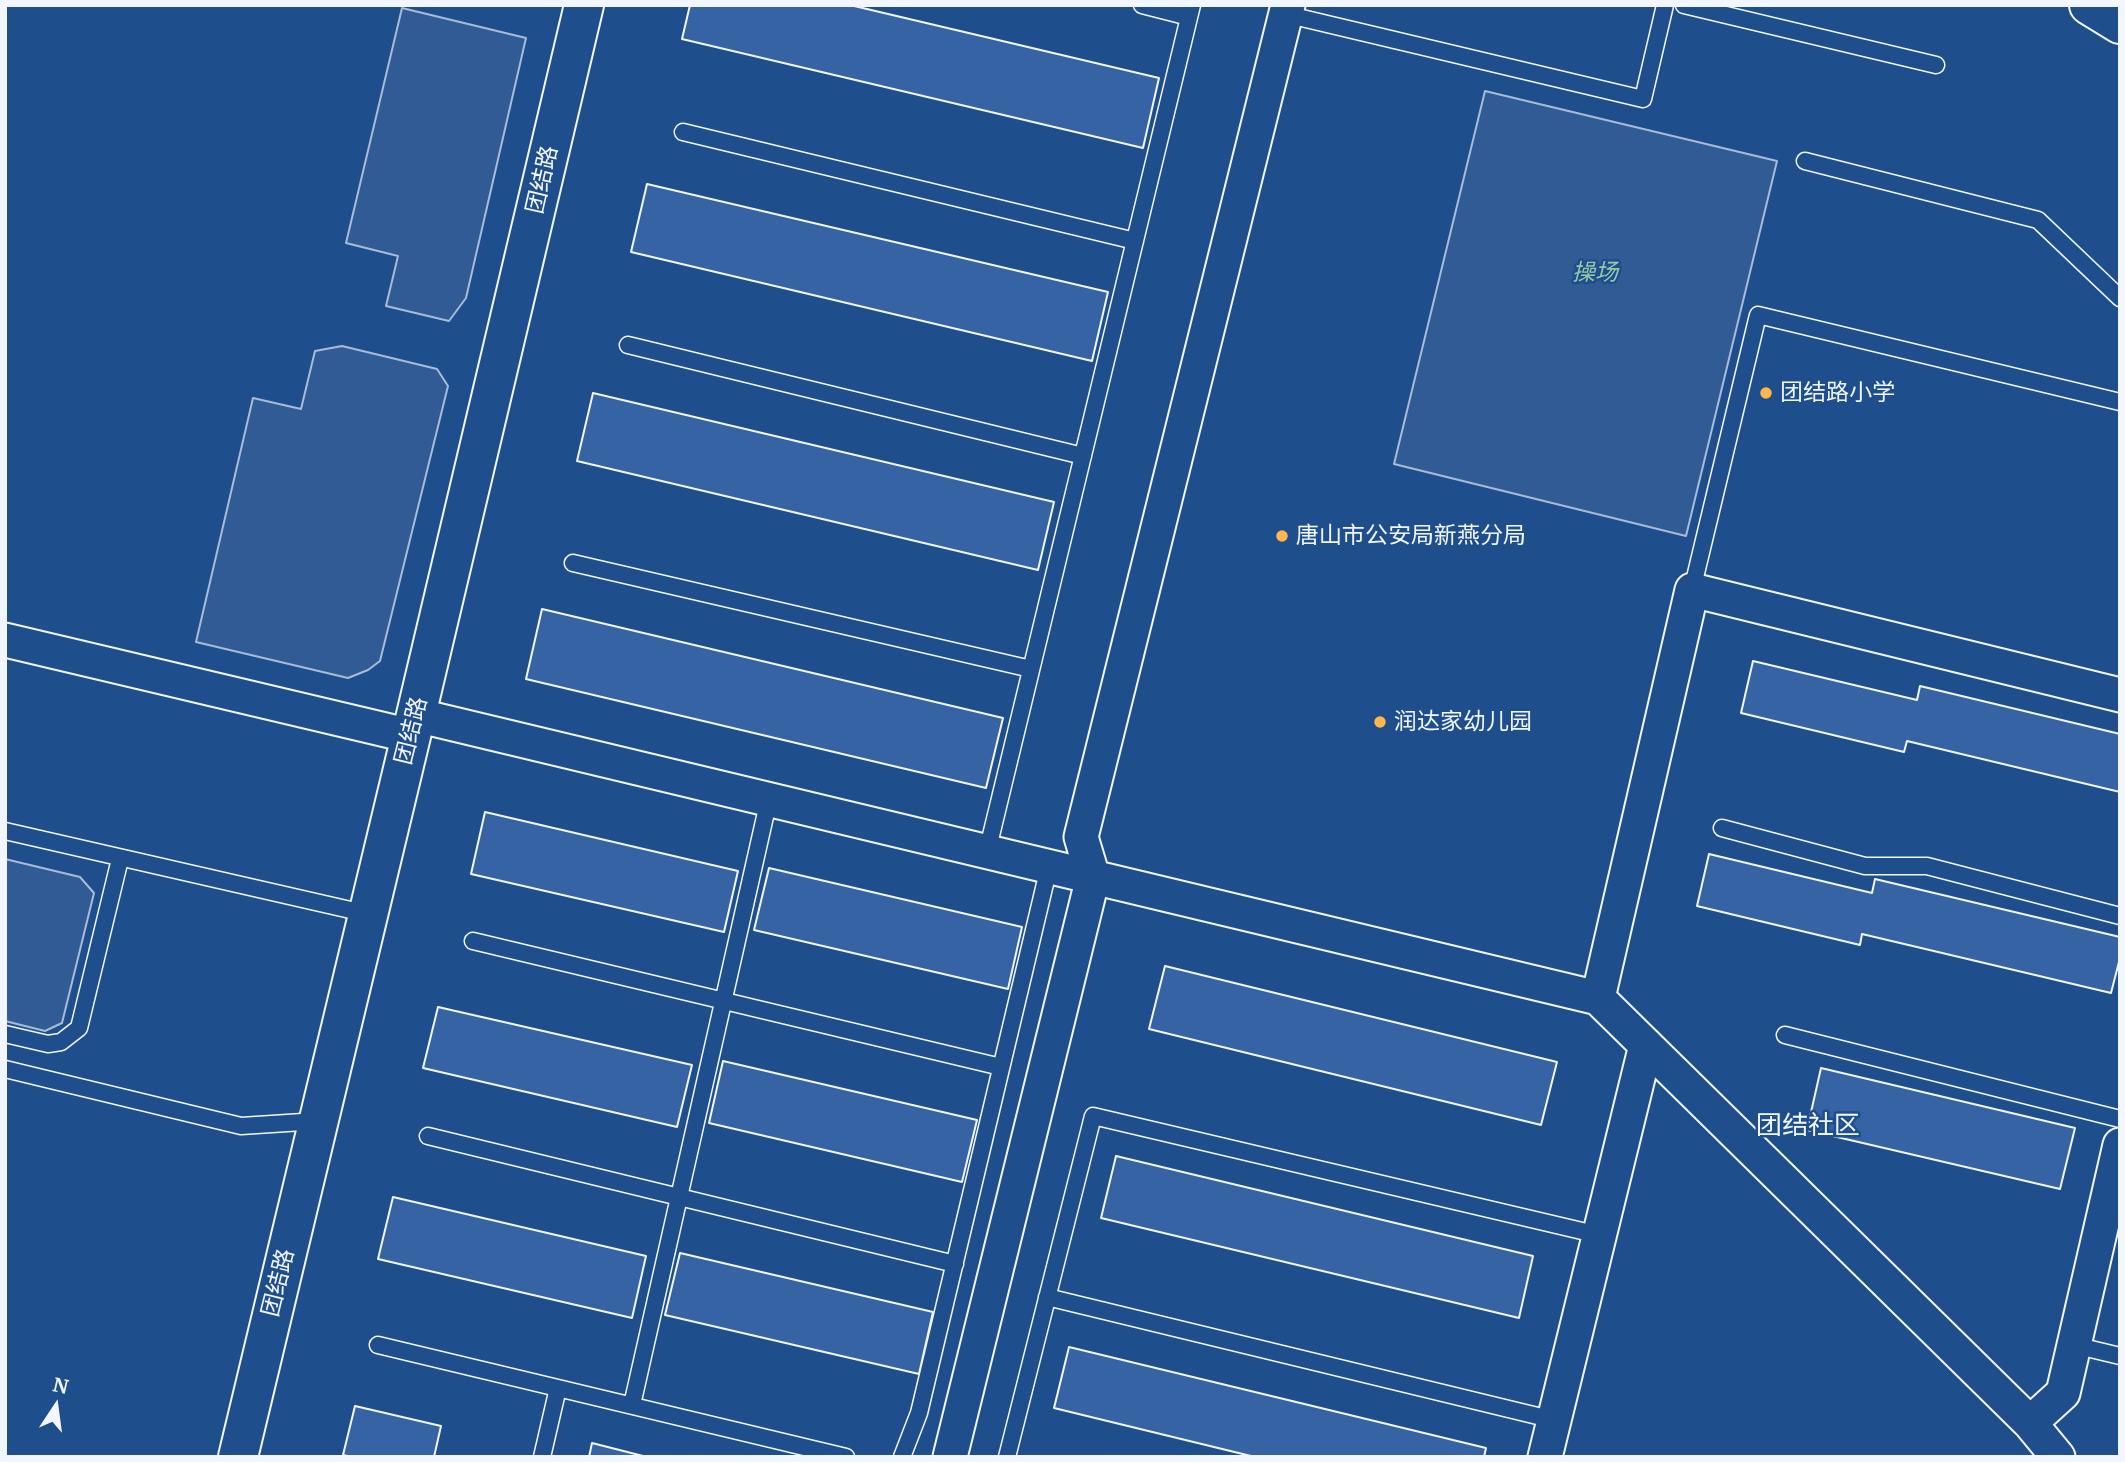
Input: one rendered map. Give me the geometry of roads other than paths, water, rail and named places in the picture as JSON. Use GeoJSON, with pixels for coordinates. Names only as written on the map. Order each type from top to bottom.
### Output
{"type":"FeatureCollection","features":[{"type":"Feature","properties":{"kind":"street","name":"团结路"},"geometry":{"type":"LineString","coordinates":[[237,1457],[584,5]]}},
{"type":"Feature","properties":{"kind":"street"},"geometry":{"type":"LineString","coordinates":[[2089,5],[2120,24]]}},
{"type":"Feature","properties":{"kind":"street"},"geometry":{"type":"LineString","coordinates":[[958,1455],[1093,877],[1081,837],[1287,10]]}},
{"type":"Feature","properties":{"kind":"street"},"geometry":{"type":"LineString","coordinates":[[1598,998],[1692,590],[2120,695]]}},
{"type":"Feature","properties":{"kind":"street"},"geometry":{"type":"LineString","coordinates":[[5,640],[769,799],[1598,998],[2030,1423],[2058,1457]]}},
{"type":"Feature","properties":{"kind":"street"},"geometry":{"type":"LineString","coordinates":[[1545,1457],[1646,1045]]}},
{"type":"Feature","properties":{"kind":"street"},"geometry":{"type":"LineString","coordinates":[[2030,1423],[2063,1393],[2114,1194],[2120,1145]]}},
{"type":"Feature","properties":{"kind":"lane"},"geometry":{"type":"LineString","coordinates":[[987,852],[1191,11],[1142,5]]}},
{"type":"Feature","properties":{"kind":"lane"},"geometry":{"type":"LineString","coordinates":[[1287,10],[1643,99],[1665,5]]}},
{"type":"Feature","properties":{"kind":"lane"},"geometry":{"type":"LineString","coordinates":[[1684,5],[1936,65]]}},
{"type":"Feature","properties":{"kind":"lane"},"geometry":{"type":"LineString","coordinates":[[683,132],[1135,241]]}},
{"type":"Feature","properties":{"kind":"lane"},"geometry":{"type":"LineString","coordinates":[[1805,161],[2038,220],[2120,298]]}},
{"type":"Feature","properties":{"kind":"lane"},"geometry":{"type":"LineString","coordinates":[[1692,590],[1758,315],[2120,402]]}},
{"type":"Feature","properties":{"kind":"lane"},"geometry":{"type":"LineString","coordinates":[[628,345],[1083,456]]}},
{"type":"Feature","properties":{"kind":"lane"},"geometry":{"type":"LineString","coordinates":[[573,563],[1031,669]]}},
{"type":"Feature","properties":{"kind":"lane"},"geometry":{"type":"LineString","coordinates":[[632,1405],[769,799]]}},
{"type":"Feature","properties":{"kind":"lane"},"geometry":{"type":"LineString","coordinates":[[1723,828],[1865,866],[1927,866],[2120,916]]}},
{"type":"Feature","properties":{"kind":"lane"},"geometry":{"type":"LineString","coordinates":[[5,831],[368,914]]}},
{"type":"Feature","properties":{"kind":"lane"},"geometry":{"type":"LineString","coordinates":[[5,1034],[48,1044],[61,1042],[79,1028],[120,859]]}},
{"type":"Feature","properties":{"kind":"lane"},"geometry":{"type":"LineString","coordinates":[[902,1457],[919,1413],[1049,867]]}},
{"type":"Feature","properties":{"kind":"lane"},"geometry":{"type":"LineString","coordinates":[[473,942],[1001,1067]]}},
{"type":"Feature","properties":{"kind":"lane"},"geometry":{"type":"LineString","coordinates":[[1785,1035],[2120,1119]]}},
{"type":"Feature","properties":{"kind":"lane"},"geometry":{"type":"LineString","coordinates":[[5,1069],[241,1126],[318,1121]]}},
{"type":"Feature","properties":{"kind":"lane"},"geometry":{"type":"LineString","coordinates":[[1007,1457],[1093,1116],[1599,1235]]}},
{"type":"Feature","properties":{"kind":"lane"},"geometry":{"type":"LineString","coordinates":[[428,1136],[955,1264]]}},
{"type":"Feature","properties":{"kind":"lane"},"geometry":{"type":"LineString","coordinates":[[1047,1297],[1554,1420]]}},
{"type":"Feature","properties":{"kind":"lane"},"geometry":{"type":"LineString","coordinates":[[378,1345],[846,1457]]}},
{"type":"Feature","properties":{"kind":"lane"},"geometry":{"type":"LineString","coordinates":[[2074,1345],[2120,1356]]}},
{"type":"Feature","properties":{"kind":"lane"},"geometry":{"type":"LineString","coordinates":[[542,1457],[558,1388]]}},
{"type":"Feature","properties":{"kind":"place","name":"团结路小学"},"geometry":{"type":"Point","coordinates":[1766,393]}},
{"type":"Feature","properties":{"kind":"place","name":"唐山市公安局新燕分局"},"geometry":{"type":"Point","coordinates":[1282,536]}},
{"type":"Feature","properties":{"kind":"place","name":"润达家幼儿园"},"geometry":{"type":"Point","coordinates":[1380,722]}},
{"type":"Feature","properties":{"kind":"district","name":"团结社区"},"geometry":{"type":"Point","coordinates":[1808,1127]}},
{"type":"Feature","properties":{"kind":"park label","name":"操场"},"geometry":{"type":"Point","coordinates":[1595,273]}}]}
